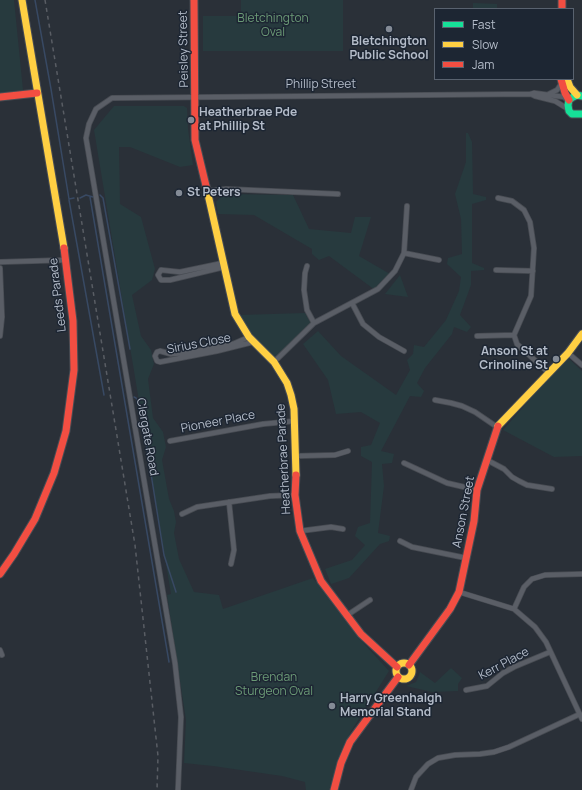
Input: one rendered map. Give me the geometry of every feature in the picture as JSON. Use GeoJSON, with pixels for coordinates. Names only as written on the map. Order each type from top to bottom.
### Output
{"type":"FeatureCollection","features":[{"type":"Feature","properties":{"kind":"street","name":"Leeds Parade"},"geometry":{"type":"LineString","coordinates":[[0,574],[14,554],[40,508],[54,474],[66,431],[72,389],[74,344],[72,306],[66,260],[22,0]]}},
{"type":"Feature","properties":{"kind":"street","name":"Peisley Street"},"geometry":{"type":"LineString","coordinates":[[194,0],[195,97]]}},
{"type":"Feature","properties":{"kind":"street"},"geometry":{"type":"LineString","coordinates":[[549,94],[557,90],[563,80]]}},
{"type":"Feature","properties":{"kind":"street"},"geometry":{"type":"LineString","coordinates":[[563,80],[580,96]]}},
{"type":"Feature","properties":{"kind":"street"},"geometry":{"type":"LineString","coordinates":[[563,80],[566,96],[574,115],[581,116]]}},
{"type":"Feature","properties":{"kind":"street"},"geometry":{"type":"LineString","coordinates":[[0,97],[37,93]]}},
{"type":"Feature","properties":{"kind":"street","name":"Phillip Street"},"geometry":{"type":"LineString","coordinates":[[112,98],[534,93],[564,97],[569,103]]}},
{"type":"Feature","properties":{"kind":"street","name":"Phillip Street"},"geometry":{"type":"LineString","coordinates":[[531,94],[555,101],[569,103]]}},
{"type":"Feature","properties":{"kind":"street"},"geometry":{"type":"LineString","coordinates":[[569,103],[573,97],[580,96]]}},
{"type":"Feature","properties":{"kind":"street","name":"Heatherbrae Parade"},"geometry":{"type":"LineString","coordinates":[[195,97],[194,140],[235,314],[251,340],[274,362],[287,383],[294,409],[296,456],[295,495],[300,531],[321,581],[361,634],[397,667]]}},
{"type":"Feature","properties":{"kind":"street","name":"Clergate Road"},"geometry":{"type":"LineString","coordinates":[[112,98],[96,109],[89,124],[86,138],[175,663],[181,717],[178,790]]}},
{"type":"Feature","properties":{"kind":"street"},"geometry":{"type":"LineString","coordinates":[[207,191],[226,189],[338,194]]}},
{"type":"Feature","properties":{"kind":"street"},"geometry":{"type":"LineString","coordinates":[[498,198],[512,200],[524,210],[530,222],[534,248],[531,296],[514,335],[517,344],[549,373]]}},
{"type":"Feature","properties":{"kind":"street"},"geometry":{"type":"LineString","coordinates":[[274,362],[314,322],[378,289],[395,271],[404,253],[407,206]]}},
{"type":"Feature","properties":{"kind":"street"},"geometry":{"type":"LineString","coordinates":[[404,253],[439,260]]}},
{"type":"Feature","properties":{"kind":"street"},"geometry":{"type":"LineString","coordinates":[[0,262],[66,260]]}},
{"type":"Feature","properties":{"kind":"street"},"geometry":{"type":"LineString","coordinates":[[224,265],[170,280],[161,280],[158,275],[161,270],[180,272],[224,265]]}},
{"type":"Feature","properties":{"kind":"street"},"geometry":{"type":"LineString","coordinates":[[307,266],[304,290],[307,310],[314,322]]}},
{"type":"Feature","properties":{"kind":"street"},"geometry":{"type":"LineString","coordinates":[[0,268],[2,311],[0,336]]}},
{"type":"Feature","properties":{"kind":"street"},"geometry":{"type":"LineString","coordinates":[[496,270],[533,272]]}},
{"type":"Feature","properties":{"kind":"street"},"geometry":{"type":"LineString","coordinates":[[352,303],[363,324],[379,337],[404,351]]}},
{"type":"Feature","properties":{"kind":"street","name":"Anson Street"},"geometry":{"type":"LineString","coordinates":[[409,665],[450,609],[458,592],[474,521],[477,490],[497,427],[568,353],[582,334]]}},
{"type":"Feature","properties":{"kind":"street"},"geometry":{"type":"LineString","coordinates":[[478,336],[514,335]]}},
{"type":"Feature","properties":{"kind":"street","name":"Sirius Close"},"geometry":{"type":"LineString","coordinates":[[251,340],[217,351],[160,362],[157,361],[155,356],[157,352],[160,351],[171,354],[188,353],[251,340]]}},
{"type":"Feature","properties":{"kind":"street"},"geometry":{"type":"LineString","coordinates":[[568,353],[582,365]]}},
{"type":"Feature","properties":{"kind":"street"},"geometry":{"type":"LineString","coordinates":[[435,400],[462,406],[475,412],[497,427]]}},
{"type":"Feature","properties":{"kind":"street","name":"Pioneer Place"},"geometry":{"type":"LineString","coordinates":[[170,441],[263,424],[295,421]]}},
{"type":"Feature","properties":{"kind":"street"},"geometry":{"type":"LineString","coordinates":[[296,456],[335,455],[348,451]]}},
{"type":"Feature","properties":{"kind":"street"},"geometry":{"type":"LineString","coordinates":[[487,460],[504,469],[518,481],[527,485],[552,489]]}},
{"type":"Feature","properties":{"kind":"street"},"geometry":{"type":"LineString","coordinates":[[404,463],[447,483],[477,490]]}},
{"type":"Feature","properties":{"kind":"street"},"geometry":{"type":"LineString","coordinates":[[182,514],[196,507],[270,496],[295,495]]}},
{"type":"Feature","properties":{"kind":"street"},"geometry":{"type":"LineString","coordinates":[[228,502],[234,550],[231,564]]}},
{"type":"Feature","properties":{"kind":"street"},"geometry":{"type":"LineString","coordinates":[[300,531],[331,527],[343,529]]}},
{"type":"Feature","properties":{"kind":"street"},"geometry":{"type":"LineString","coordinates":[[400,541],[412,547],[466,558]]}},
{"type":"Feature","properties":{"kind":"street"},"geometry":{"type":"LineString","coordinates":[[514,609],[524,587],[532,579],[545,575],[582,574]]}},
{"type":"Feature","properties":{"kind":"street"},"geometry":{"type":"LineString","coordinates":[[410,790],[416,777],[428,764],[438,758],[494,752],[581,716],[543,638],[535,627],[514,609],[458,592]]}},
{"type":"Feature","properties":{"kind":"street"},"geometry":{"type":"LineString","coordinates":[[346,616],[370,600]]}},
{"type":"Feature","properties":{"kind":"street","name":"Kerr Place"},"geometry":{"type":"LineString","coordinates":[[466,690],[487,686],[508,670],[550,652]]}},
{"type":"Feature","properties":{"kind":"street"},"geometry":{"type":"LineString","coordinates":[[402,663],[409,665],[412,671],[409,677],[403,679],[398,677],[396,672],[397,667],[402,663]]}},
{"type":"Feature","properties":{"kind":"street"},"geometry":{"type":"LineString","coordinates":[[334,790],[341,763],[350,742],[398,677]]}},
{"type":"Feature","properties":{"kind":"green space"},"geometry":{"type":"Polygon","coordinates":[[[0,0],[14,0],[23,90],[0,93],[0,0]]]}},
{"type":"Feature","properties":{"kind":"green space","name":"Bletchington Oval"},"geometry":{"type":"Polygon","coordinates":[[[241,0],[343,0],[343,51],[203,51],[203,16],[241,16],[241,0]]]}},
{"type":"Feature","properties":{"kind":"green space"},"geometry":{"type":"Polygon","coordinates":[[[473,3],[497,4],[497,8],[473,8],[473,3]]]}},
{"type":"Feature","properties":{"kind":"green space","name":"Brendan Sturgeon Oval"},"geometry":{"type":"Polygon","coordinates":[[[114,106],[184,106],[187,108],[188,129],[193,165],[180,167],[130,147],[119,147],[120,204],[141,217],[155,269],[152,280],[132,295],[141,336],[151,350],[154,364],[148,379],[153,418],[163,432],[166,447],[162,460],[169,499],[174,511],[176,522],[174,533],[179,559],[194,592],[219,595],[223,609],[313,578],[356,635],[389,671],[350,733],[329,790],[306,790],[305,782],[282,776],[184,763],[186,720],[167,595],[171,594],[94,130],[114,106]]]}},
{"type":"Feature","properties":{"kind":"green space"},"geometry":{"type":"Polygon","coordinates":[[[466,133],[468,133],[472,142],[473,194],[486,197],[486,200],[472,204],[472,263],[484,268],[484,270],[471,271],[471,285],[460,315],[471,327],[467,332],[454,327],[452,334],[425,368],[417,383],[424,391],[421,397],[410,396],[381,451],[394,454],[392,463],[382,464],[384,486],[378,533],[390,536],[389,541],[380,544],[349,578],[331,584],[325,569],[352,560],[365,545],[355,536],[358,527],[370,523],[372,462],[361,456],[361,447],[371,445],[380,423],[361,412],[336,414],[328,380],[303,344],[318,331],[341,356],[396,395],[410,370],[407,360],[413,354],[414,345],[424,347],[446,320],[459,291],[461,277],[447,264],[448,258],[462,254],[461,219],[455,194],[466,162],[466,133]]]}},
{"type":"Feature","properties":{"kind":"green space"},"geometry":{"type":"Polygon","coordinates":[[[223,194],[293,195],[309,229],[351,233],[355,217],[371,217],[359,256],[390,274],[375,290],[329,256],[319,260],[312,254],[312,249],[254,215],[218,214],[216,202],[223,194]]]}},
{"type":"Feature","properties":{"kind":"green space"},"geometry":{"type":"Polygon","coordinates":[[[400,275],[408,297],[385,294],[400,275]]]}},
{"type":"Feature","properties":{"kind":"green space"},"geometry":{"type":"Polygon","coordinates":[[[305,313],[311,323],[274,358],[254,338],[239,315],[305,313]]]}},
{"type":"Feature","properties":{"kind":"green space"},"geometry":{"type":"Polygon","coordinates":[[[567,357],[582,371],[582,456],[554,457],[503,430],[567,357]]]}},
{"type":"Feature","properties":{"kind":"green space"},"geometry":{"type":"Polygon","coordinates":[[[451,668],[462,678],[458,684],[458,691],[432,692],[406,686],[416,682],[420,672],[435,683],[451,668]]]}},
{"type":"Feature","properties":{"kind":"waterway"},"geometry":{"type":"LineString","coordinates":[[35,0],[69,199],[74,198]]}},
{"type":"Feature","properties":{"kind":"waterway"},"geometry":{"type":"LineString","coordinates":[[80,198],[86,195],[93,197]]}},
{"type":"Feature","properties":{"kind":"waterway"},"geometry":{"type":"LineString","coordinates":[[100,195],[103,198],[130,349]]}},
{"type":"Feature","properties":{"kind":"waterway"},"geometry":{"type":"LineString","coordinates":[[90,197],[169,662]]}},
{"type":"Feature","properties":{"kind":"waterway"},"geometry":{"type":"LineString","coordinates":[[69,200],[104,395]]}},
{"type":"Feature","properties":{"kind":"waterway"},"geometry":{"type":"LineString","coordinates":[[134,397],[140,405],[164,555],[176,592]]}},
{"type":"Feature","properties":{"kind":"railway"},"geometry":{"type":"LineString","coordinates":[[45,0],[135,545],[158,756],[157,790]]}},
{"type":"Feature","properties":{"kind":"traffic: fast"},"geometry":{"type":"LineString","coordinates":[[582,96],[577,95],[573,97],[569,100],[568,105],[569,111],[572,114],[582,114]]}},
{"type":"Feature","properties":{"kind":"traffic: slow"},"geometry":{"type":"LineString","coordinates":[[22,0],[64,248]]}},
{"type":"Feature","properties":{"kind":"traffic: slow"},"geometry":{"type":"LineString","coordinates":[[567,80],[570,87],[577,95]]}},
{"type":"Feature","properties":{"kind":"traffic: slow"},"geometry":{"type":"LineString","coordinates":[[207,190],[235,314],[249,337],[274,362],[287,383],[291,395],[294,409],[296,475]]}},
{"type":"Feature","properties":{"kind":"traffic: slow"},"geometry":{"type":"LineString","coordinates":[[498,426],[568,353],[582,334]]}},
{"type":"Feature","properties":{"kind":"traffic: slow"},"geometry":{"type":"LineString","coordinates":[[401,663],[407,663],[412,668],[412,671],[410,677],[407,679],[401,679],[396,674],[396,668],[401,663]]}},
{"type":"Feature","properties":{"kind":"traffic: jam"},"geometry":{"type":"LineString","coordinates":[[194,0],[195,140],[207,190]]}},
{"type":"Feature","properties":{"kind":"traffic: jam"},"geometry":{"type":"LineString","coordinates":[[562,0],[562,8]]}},
{"type":"Feature","properties":{"kind":"traffic: jam"},"geometry":{"type":"LineString","coordinates":[[561,80],[565,93],[569,100]]}},
{"type":"Feature","properties":{"kind":"traffic: jam"},"geometry":{"type":"LineString","coordinates":[[0,97],[37,93]]}},
{"type":"Feature","properties":{"kind":"traffic: jam"},"geometry":{"type":"LineString","coordinates":[[0,574],[35,519],[54,473],[66,431],[74,370],[73,321],[64,248]]}},
{"type":"Feature","properties":{"kind":"traffic: jam"},"geometry":{"type":"LineString","coordinates":[[409,665],[450,609],[459,592],[474,521],[477,490],[498,426]]}},
{"type":"Feature","properties":{"kind":"traffic: jam"},"geometry":{"type":"LineString","coordinates":[[296,475],[295,495],[300,531],[321,581],[361,634],[397,667]]}},
{"type":"Feature","properties":{"kind":"traffic: jam"},"geometry":{"type":"LineString","coordinates":[[334,790],[341,763],[350,742],[398,677]]}},
{"type":"Feature","properties":{"kind":"place","name":"Bletchington Public School"},"geometry":{"type":"Point","coordinates":[389,29]}},
{"type":"Feature","properties":{"kind":"place","name":"Heatherbrae Pde at Phillip St"},"geometry":{"type":"Point","coordinates":[191,120]}},
{"type":"Feature","properties":{"kind":"place","name":"St Peters"},"geometry":{"type":"Point","coordinates":[179,193]}},
{"type":"Feature","properties":{"kind":"place","name":"Anson St at Crinoline St"},"geometry":{"type":"Point","coordinates":[556,359]}},
{"type":"Feature","properties":{"kind":"place","name":"Harry Greenhalgh Memorial Stand"},"geometry":{"type":"Point","coordinates":[332,706]}}]}
